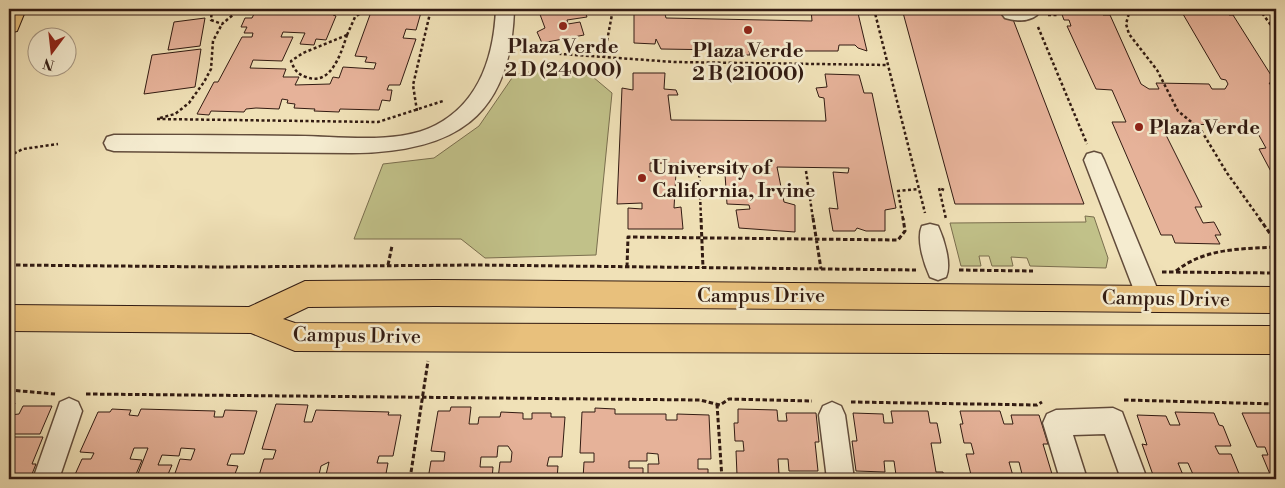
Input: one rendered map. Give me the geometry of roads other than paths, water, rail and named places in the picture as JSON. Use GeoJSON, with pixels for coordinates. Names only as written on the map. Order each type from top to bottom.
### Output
{"type":"FeatureCollection","features":[{"type":"Feature","properties":{"kind":"main road"},"geometry":{"type":"LineString","coordinates":[[9,25],[15,9]]}},
{"type":"Feature","properties":{"kind":"main road","name":"Campus Drive"},"geometry":{"type":"LineString","coordinates":[[251,320],[305,294],[446,293],[1276,300]]}},
{"type":"Feature","properties":{"kind":"main road","name":"Campus Drive"},"geometry":{"type":"LineString","coordinates":[[9,318],[251,320],[295,338],[1276,340]]}},
{"type":"Feature","properties":{"kind":"lane"},"geometry":{"type":"LineString","coordinates":[[114,143],[354,144],[414,142],[444,131],[478,102],[490,78],[500,50],[505,27],[505,9]]}},
{"type":"Feature","properties":{"kind":"lane"},"geometry":{"type":"LineString","coordinates":[[1011,14],[1027,14],[1030,10]]}},
{"type":"Feature","properties":{"kind":"lane"},"geometry":{"type":"LineString","coordinates":[[1094,160],[1149,298]]}},
{"type":"Feature","properties":{"kind":"lane"},"geometry":{"type":"LineString","coordinates":[[930,233],[938,270]]}},
{"type":"Feature","properties":{"kind":"lane"},"geometry":{"type":"LineString","coordinates":[[46,479],[72,399]]}},
{"type":"Feature","properties":{"kind":"lane"},"geometry":{"type":"LineString","coordinates":[[833,406],[841,479]]}},
{"type":"Feature","properties":{"kind":"lane"},"geometry":{"type":"LineString","coordinates":[[1073,479],[1056,423],[1113,421],[1134,479]]}},
{"type":"Feature","properties":{"kind":"place","name":"Plaza Verde 2 D (24000)"},"geometry":{"type":"Point","coordinates":[563,26]}},
{"type":"Feature","properties":{"kind":"place","name":"Plaza Verde 2 B (21000)"},"geometry":{"type":"Point","coordinates":[748,30]}},
{"type":"Feature","properties":{"kind":"place","name":"Plaza Verde"},"geometry":{"type":"Point","coordinates":[1139,127]}},
{"type":"Feature","properties":{"kind":"place","name":"University of California, Irvine"},"geometry":{"type":"Point","coordinates":[642,178]}}]}
